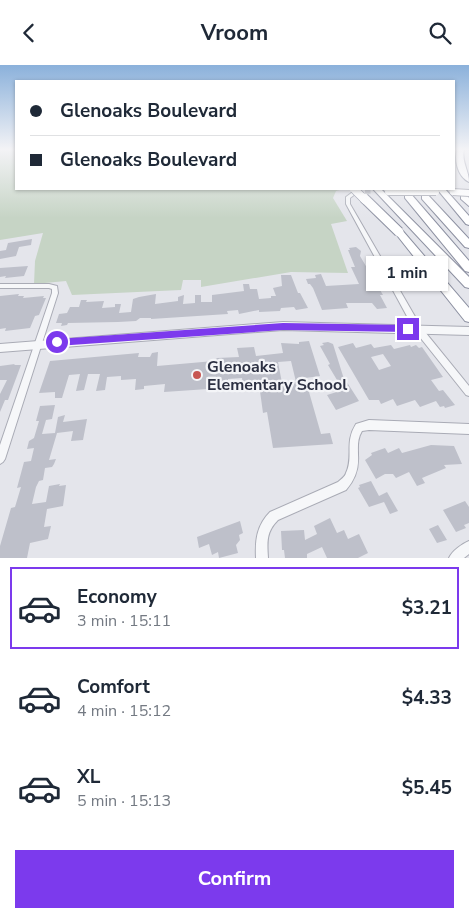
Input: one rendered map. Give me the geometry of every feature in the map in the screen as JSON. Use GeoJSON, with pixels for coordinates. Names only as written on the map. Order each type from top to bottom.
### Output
{"type":"FeatureCollection","features":[{"type":"Feature","properties":{"kind":"highway"},"geometry":{"type":"LineString","coordinates":[[439,190],[469,222]]}},
{"type":"Feature","properties":{"kind":"highway"},"geometry":{"type":"LineString","coordinates":[[369,191],[399,232],[469,317]]}},
{"type":"Feature","properties":{"kind":"highway"},"geometry":{"type":"LineString","coordinates":[[369,191],[469,284]]}},
{"type":"Feature","properties":{"kind":"highway"},"geometry":{"type":"LineString","coordinates":[[408,196],[469,268]]}},
{"type":"Feature","properties":{"kind":"highway"},"geometry":{"type":"LineString","coordinates":[[425,197],[469,245]]}},
{"type":"Feature","properties":{"kind":"main road"},"geometry":{"type":"LineString","coordinates":[[369,191],[439,190]]}},
{"type":"Feature","properties":{"kind":"main road"},"geometry":{"type":"LineString","coordinates":[[455,190],[467,197]]}},
{"type":"Feature","properties":{"kind":"street"},"geometry":{"type":"LineString","coordinates":[[369,191],[348,197],[348,204],[418,329],[469,392]]}},
{"type":"Feature","properties":{"kind":"street"},"geometry":{"type":"LineString","coordinates":[[0,286],[55,288],[39,344],[0,459]]}},
{"type":"Feature","properties":{"kind":"street"},"geometry":{"type":"LineString","coordinates":[[0,348],[283,326],[469,331]]}},
{"type":"Feature","properties":{"kind":"street"},"geometry":{"type":"LineString","coordinates":[[262,558],[262,535],[268,521],[274,516],[342,486],[349,479],[354,468],[355,433],[359,427],[368,425],[469,429]]}},
{"type":"Feature","properties":{"kind":"street"},"geometry":{"type":"LineString","coordinates":[[455,558],[469,547]]}},
{"type":"Feature","properties":{"kind":"green space"},"geometry":{"type":"Polygon","coordinates":[[[0,172],[15,172],[15,190],[340,190],[336,191],[333,198],[347,221],[331,224],[348,273],[291,272],[201,287],[201,280],[183,280],[181,290],[72,295],[66,281],[34,284],[35,261],[43,233],[0,240],[0,172]]]}},
{"type":"Feature","properties":{"kind":"building"},"geometry":{"type":"Polygon","coordinates":[[[32,239],[31,245],[19,247],[16,256],[0,259],[0,251],[6,250],[8,243],[32,239]]]}},
{"type":"Feature","properties":{"kind":"building"},"geometry":{"type":"Polygon","coordinates":[[[356,247],[361,251],[360,256],[383,295],[380,295],[387,308],[377,309],[372,303],[346,303],[348,308],[322,310],[313,288],[306,279],[316,278],[315,275],[321,274],[326,286],[359,284],[351,267],[355,267],[348,250],[350,250],[349,248],[356,247]]]}},
{"type":"Feature","properties":{"kind":"building"},"geometry":{"type":"Polygon","coordinates":[[[28,266],[24,276],[0,277],[0,268],[28,266]]]}},
{"type":"Feature","properties":{"kind":"building"},"geometry":{"type":"Polygon","coordinates":[[[281,275],[291,275],[298,293],[300,293],[308,308],[296,310],[294,307],[281,308],[280,311],[259,312],[259,310],[239,314],[238,310],[227,311],[228,314],[140,318],[136,321],[68,323],[61,326],[62,323],[56,323],[59,314],[67,313],[70,307],[79,307],[81,300],[87,300],[86,302],[104,301],[102,308],[115,307],[115,304],[121,304],[119,313],[131,312],[133,299],[139,297],[156,294],[155,304],[178,301],[178,297],[184,295],[183,304],[195,303],[195,295],[201,295],[201,302],[212,302],[212,295],[244,291],[243,284],[249,284],[250,289],[257,289],[259,299],[271,298],[271,296],[276,296],[273,288],[282,286],[281,275]]]}},
{"type":"Feature","properties":{"kind":"building"},"geometry":{"type":"Polygon","coordinates":[[[19,294],[18,296],[24,296],[23,298],[44,296],[43,298],[46,298],[39,315],[35,316],[30,328],[5,331],[6,328],[0,329],[0,296],[19,294]]]}},
{"type":"Feature","properties":{"kind":"building"},"geometry":{"type":"Polygon","coordinates":[[[309,341],[320,376],[305,378],[321,434],[330,433],[333,444],[273,448],[267,412],[263,413],[259,384],[243,385],[242,378],[228,379],[228,383],[210,384],[208,389],[164,392],[165,384],[144,386],[144,389],[135,390],[136,379],[121,380],[121,376],[107,377],[105,390],[96,391],[100,374],[88,374],[84,390],[76,391],[80,374],[69,375],[62,398],[55,398],[55,392],[39,393],[50,361],[139,353],[138,357],[150,357],[152,353],[158,352],[157,366],[239,357],[237,348],[254,347],[256,356],[283,353],[281,343],[299,344],[299,342],[309,341]],[[291,361],[278,362],[282,383],[296,382],[291,361]]]}},
{"type":"Feature","properties":{"kind":"building"},"geometry":{"type":"Polygon","coordinates":[[[328,342],[333,344],[343,376],[359,401],[336,410],[327,395],[343,390],[328,365],[330,364],[320,346],[324,345],[322,343],[328,342]]]}},
{"type":"Feature","properties":{"kind":"building"},"geometry":{"type":"Polygon","coordinates":[[[353,343],[356,348],[371,344],[374,348],[391,345],[394,349],[410,345],[411,347],[416,345],[419,348],[422,347],[443,377],[431,380],[439,391],[443,390],[455,405],[445,408],[444,406],[440,407],[436,401],[420,407],[415,400],[397,406],[393,399],[381,404],[379,400],[369,400],[338,347],[353,343]],[[383,354],[371,357],[379,370],[391,366],[383,354]]]}},
{"type":"Feature","properties":{"kind":"building"},"geometry":{"type":"Polygon","coordinates":[[[21,365],[8,400],[5,400],[0,412],[0,394],[7,380],[0,380],[0,366],[21,365]]]}},
{"type":"Feature","properties":{"kind":"building"},"geometry":{"type":"Polygon","coordinates":[[[55,405],[52,419],[46,420],[42,434],[55,433],[58,417],[65,415],[63,422],[87,419],[83,440],[71,441],[73,431],[57,433],[49,460],[56,459],[52,467],[45,468],[43,480],[39,481],[36,487],[32,504],[46,502],[49,486],[66,485],[63,506],[47,509],[44,527],[51,526],[48,539],[30,543],[27,558],[0,558],[0,546],[11,508],[15,507],[21,487],[17,488],[24,462],[31,461],[34,448],[27,449],[29,441],[34,438],[39,421],[36,421],[40,406],[55,405]]]}},
{"type":"Feature","properties":{"kind":"building"},"geometry":{"type":"Polygon","coordinates":[[[431,445],[454,446],[462,464],[444,465],[446,468],[422,478],[425,483],[417,486],[409,472],[396,478],[393,474],[385,474],[376,479],[365,460],[372,455],[371,453],[385,448],[388,453],[399,448],[402,453],[431,445]]]}},
{"type":"Feature","properties":{"kind":"building"},"geometry":{"type":"Polygon","coordinates":[[[371,481],[379,496],[387,492],[398,511],[390,514],[384,502],[369,507],[358,488],[360,487],[359,485],[371,481]]]}},
{"type":"Feature","properties":{"kind":"building"},"geometry":{"type":"Polygon","coordinates":[[[465,501],[469,507],[469,523],[464,525],[466,528],[456,532],[443,510],[465,501]]]}},
{"type":"Feature","properties":{"kind":"building"},"geometry":{"type":"Polygon","coordinates":[[[330,518],[337,533],[344,530],[348,539],[359,534],[368,553],[358,558],[327,558],[322,547],[307,554],[307,558],[285,558],[284,550],[282,550],[281,531],[304,530],[305,540],[317,534],[314,526],[330,518]]]}},
{"type":"Feature","properties":{"kind":"building"},"geometry":{"type":"Polygon","coordinates":[[[240,521],[243,533],[239,535],[240,540],[236,545],[238,553],[219,558],[218,552],[212,555],[209,544],[199,548],[197,537],[240,521]]]}},
{"type":"Feature","properties":{"kind":"building"},"geometry":{"type":"Polygon","coordinates":[[[438,525],[447,540],[437,543],[429,529],[438,525]]]}},
{"type":"Feature","properties":{"kind":"tunnel"},"geometry":{"type":"LineString","coordinates":[[365,191],[372,191]]}},
{"type":"Feature","properties":{"kind":"place","name":"Glenoaks Elementary School"},"geometry":{"type":"Point","coordinates":[197,375]}},
{"type":"Feature","properties":{"kind":"route"},"geometry":{"type":"LineString","coordinates":[[57,342],[283,326],[408,329]]}}]}
